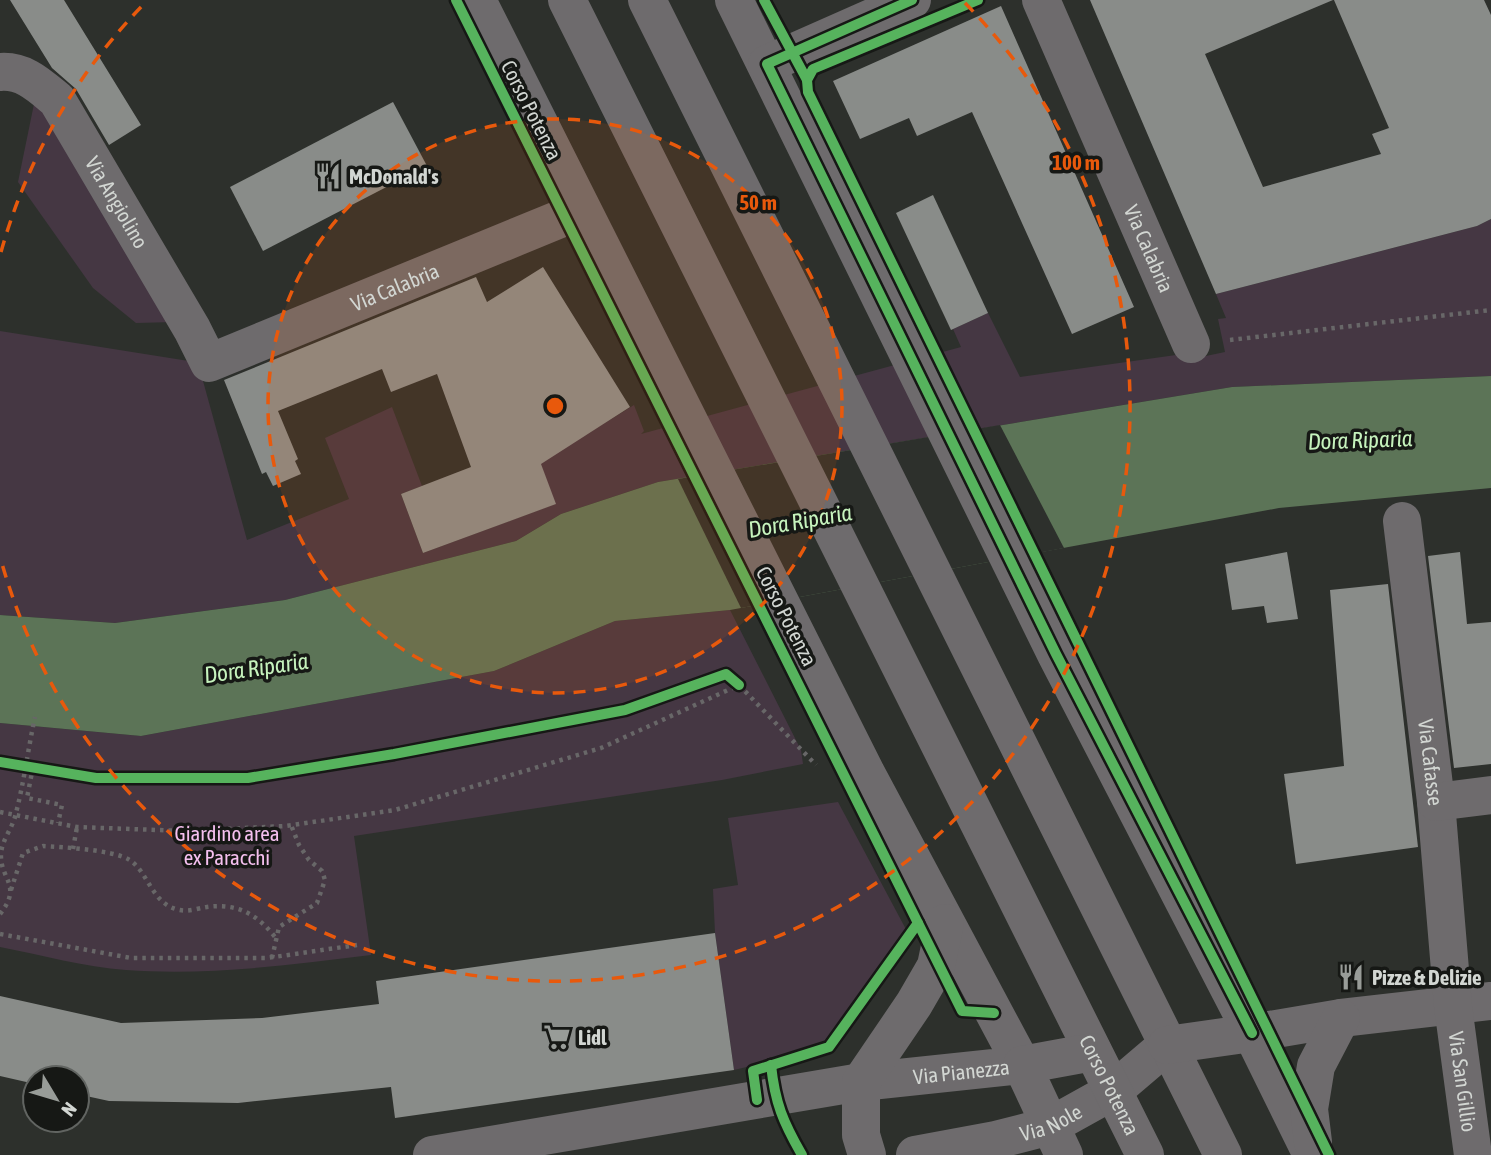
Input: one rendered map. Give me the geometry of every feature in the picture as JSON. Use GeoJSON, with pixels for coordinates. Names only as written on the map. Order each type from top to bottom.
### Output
{"type":"FeatureCollection","features":[{"type":"Feature","properties":{"kind":"street","name":"Corso Potenza"},"geometry":{"type":"LineString","coordinates":[[477,0],[844,731],[1022,1065],[1057,1141]]}},
{"type":"Feature","properties":{"kind":"street","name":"Corso Potenza"},"geometry":{"type":"LineString","coordinates":[[567,0],[1145,1155]]}},
{"type":"Feature","properties":{"kind":"street"},"geometry":{"type":"LineString","coordinates":[[647,0],[1223,1155]]}},
{"type":"Feature","properties":{"kind":"street"},"geometry":{"type":"LineString","coordinates":[[734,0],[1056,654],[1313,1155]]}},
{"type":"Feature","properties":{"kind":"street"},"geometry":{"type":"LineString","coordinates":[[766,64],[912,0]]}},
{"type":"Feature","properties":{"kind":"street","name":"Via Calabria"},"geometry":{"type":"LineString","coordinates":[[1041,0],[1191,344]]}},
{"type":"Feature","properties":{"kind":"street","name":"Via Angiolino"},"geometry":{"type":"LineString","coordinates":[[0,72],[8,71],[31,78],[57,100],[192,329],[209,363]]}},
{"type":"Feature","properties":{"kind":"street","name":"Via Calabria"},"geometry":{"type":"LineString","coordinates":[[209,363],[582,210]]}},
{"type":"Feature","properties":{"kind":"street","name":"Via Cafasse"},"geometry":{"type":"LineString","coordinates":[[1402,521],[1436,802],[1453,1006]]}},
{"type":"Feature","properties":{"kind":"street"},"geometry":{"type":"LineString","coordinates":[[1436,802],[1491,794]]}},
{"type":"Feature","properties":{"kind":"street"},"geometry":{"type":"LineString","coordinates":[[867,1155],[860,1135],[861,1082],[914,1004],[936,966],[945,923]]}},
{"type":"Feature","properties":{"kind":"street","name":"Via Pianezza"},"geometry":{"type":"LineString","coordinates":[[432,1155],[861,1082],[1022,1065],[1093,1052],[1167,1045],[1341,1018],[1491,1001]]}},
{"type":"Feature","properties":{"kind":"street","name":"Via San Gillio"},"geometry":{"type":"LineString","coordinates":[[1453,1006],[1473,1155]]}},
{"type":"Feature","properties":{"kind":"street"},"geometry":{"type":"LineString","coordinates":[[1313,1155],[1309,1109],[1312,1086],[1319,1058],[1341,1018]]}},
{"type":"Feature","properties":{"kind":"street","name":"Via Nole"},"geometry":{"type":"LineString","coordinates":[[915,1155],[996,1140],[1057,1141],[1167,1045]]}},
{"type":"Feature","properties":{"kind":"path"},"geometry":{"type":"LineString","coordinates":[[1191,344],[1491,310]]}},
{"type":"Feature","properties":{"kind":"path"},"geometry":{"type":"LineString","coordinates":[[726,674],[821,770]]}},
{"type":"Feature","properties":{"kind":"path"},"geometry":{"type":"LineString","coordinates":[[0,812],[78,827],[184,831],[291,825],[395,810],[601,748],[739,685]]}},
{"type":"Feature","properties":{"kind":"path"},"geometry":{"type":"LineString","coordinates":[[11,890],[1,858],[2,844],[16,815],[35,717]]}},
{"type":"Feature","properties":{"kind":"path"},"geometry":{"type":"LineString","coordinates":[[11,764],[46,769]]}},
{"type":"Feature","properties":{"kind":"path"},"geometry":{"type":"LineString","coordinates":[[33,767],[27,798],[62,805],[58,823]]}},
{"type":"Feature","properties":{"kind":"path"},"geometry":{"type":"LineString","coordinates":[[272,958],[279,927],[317,903],[325,880],[322,871],[309,860],[299,845],[291,825]]}},
{"type":"Feature","properties":{"kind":"path"},"geometry":{"type":"LineString","coordinates":[[74,849],[78,827]]}},
{"type":"Feature","properties":{"kind":"path"},"geometry":{"type":"LineString","coordinates":[[0,914],[8,905],[23,853],[43,846],[118,855],[130,860],[154,894],[167,905],[180,911],[235,906],[263,922],[275,937]]}},
{"type":"Feature","properties":{"kind":"path"},"geometry":{"type":"LineString","coordinates":[[0,934],[131,958],[272,958],[357,945]]}},
{"type":"Feature","properties":{"kind":"green space"},"geometry":{"type":"Polygon","coordinates":[[[34,104],[49,110],[175,322],[136,323],[93,288],[18,182],[34,104]]]}},
{"type":"Feature","properties":{"kind":"green space"},"geometry":{"type":"Polygon","coordinates":[[[1491,219],[1491,376],[1232,387],[658,482],[561,514],[516,541],[285,600],[115,623],[0,615],[0,331],[195,362],[203,381],[247,540],[349,499],[325,438],[392,407],[422,486],[401,494],[423,553],[555,504],[532,440],[584,436],[634,405],[644,431],[641,434],[961,347],[953,329],[988,313],[1020,377],[1183,354],[1201,357],[1225,352],[1218,319],[1226,318],[1216,294],[1477,226],[1491,219]]]}},
{"type":"Feature","properties":{"kind":"green space","name":"Giardino area ex Paracchi"},"geometry":{"type":"Polygon","coordinates":[[[730,610],[801,750],[803,764],[722,780],[354,836],[371,955],[187,972],[94,966],[0,947],[0,723],[141,736],[494,671],[615,621],[730,610]]]}},
{"type":"Feature","properties":{"kind":"green space"},"geometry":{"type":"Polygon","coordinates":[[[838,802],[909,935],[829,1047],[734,1070],[715,933],[713,889],[738,885],[728,818],[838,802]]]}},
{"type":"Feature","properties":{"kind":"water","name":"Dora Riparia"},"geometry":{"type":"Polygon","coordinates":[[[1491,376],[1491,488],[1279,508],[730,610],[615,621],[494,671],[141,736],[0,723],[0,615],[115,623],[285,600],[516,541],[561,514],[658,482],[1232,387],[1491,376]]]}},
{"type":"Feature","properties":{"kind":"pier"},"geometry":{"type":"Polygon","coordinates":[[[1000,425],[1064,548],[741,608],[678,479],[1000,425]]]}},
{"type":"Feature","properties":{"kind":"building"},"geometry":{"type":"Polygon","coordinates":[[[10,0],[64,0],[141,125],[109,145],[76,89],[52,68],[10,0]]]}},
{"type":"Feature","properties":{"kind":"building"},"geometry":{"type":"Polygon","coordinates":[[[1090,0],[1333,0],[1205,54],[1263,187],[1381,154],[1372,134],[1389,128],[1334,0],[1484,0],[1491,15],[1491,219],[1477,226],[1216,294],[1090,0]]]}},
{"type":"Feature","properties":{"kind":"building"},"geometry":{"type":"Polygon","coordinates":[[[1001,6],[1134,307],[1072,334],[972,112],[917,136],[909,118],[860,139],[833,81],[1001,6]]]}},
{"type":"Feature","properties":{"kind":"building","name":"McDonald's"},"geometry":{"type":"Polygon","coordinates":[[[393,102],[427,166],[263,251],[230,187],[393,102]]]}},
{"type":"Feature","properties":{"kind":"building"},"geometry":{"type":"Polygon","coordinates":[[[933,195],[988,313],[951,330],[896,213],[933,195]]]}},
{"type":"Feature","properties":{"kind":"building"},"geometry":{"type":"Polygon","coordinates":[[[543,267],[630,407],[541,464],[556,504],[423,553],[401,494],[471,467],[437,374],[391,392],[382,369],[278,411],[298,459],[295,461],[301,474],[273,486],[266,472],[262,474],[224,380],[476,277],[487,302],[543,267]]]}},
{"type":"Feature","properties":{"kind":"building"},"geometry":{"type":"Polygon","coordinates":[[[1287,552],[1298,619],[1267,623],[1264,606],[1232,610],[1225,564],[1287,552]]]}},
{"type":"Feature","properties":{"kind":"building"},"geometry":{"type":"Polygon","coordinates":[[[1460,552],[1467,624],[1491,622],[1491,764],[1454,768],[1428,556],[1460,552]]]}},
{"type":"Feature","properties":{"kind":"building"},"geometry":{"type":"Polygon","coordinates":[[[1388,584],[1418,847],[1296,864],[1284,774],[1344,766],[1330,590],[1388,584]]]}},
{"type":"Feature","properties":{"kind":"building","name":"Lidl"},"geometry":{"type":"Polygon","coordinates":[[[715,933],[734,1070],[395,1118],[391,1087],[238,1103],[109,1101],[91,1097],[91,1064],[21,1064],[21,1081],[0,1076],[0,996],[121,1023],[262,1018],[379,1004],[376,981],[715,933]]]}},
{"type":"Feature","properties":{"kind":"cycle path"},"geometry":{"type":"LineString","coordinates":[[456,0],[962,1011],[994,1013]]}},
{"type":"Feature","properties":{"kind":"cycle path"},"geometry":{"type":"LineString","coordinates":[[764,0],[807,80]]}},
{"type":"Feature","properties":{"kind":"cycle path"},"geometry":{"type":"LineString","coordinates":[[912,0],[767,64],[1056,654],[1252,1033]]}},
{"type":"Feature","properties":{"kind":"cycle path"},"geometry":{"type":"LineString","coordinates":[[978,0],[813,69],[807,80],[808,92],[1329,1155]]}},
{"type":"Feature","properties":{"kind":"cycle path"},"geometry":{"type":"LineString","coordinates":[[0,762],[96,778],[248,778],[394,754],[625,710],[726,674],[739,685]]}},
{"type":"Feature","properties":{"kind":"cycle path"},"geometry":{"type":"LineString","coordinates":[[757,1100],[753,1071],[829,1047],[918,923]]}},
{"type":"Feature","properties":{"kind":"cycle path"},"geometry":{"type":"LineString","coordinates":[[771,1065],[781,1112],[802,1155]]}},
{"type":"Feature","properties":{"kind":"place","name":"McDonald's"},"geometry":{"type":"Point","coordinates":[328,176]}},
{"type":"Feature","properties":{"kind":"place","name":"Pizze & Delizie"},"geometry":{"type":"Point","coordinates":[1351,977]}},
{"type":"Feature","properties":{"kind":"place","name":"Lidl"},"geometry":{"type":"Point","coordinates":[557,1037]}}]}
